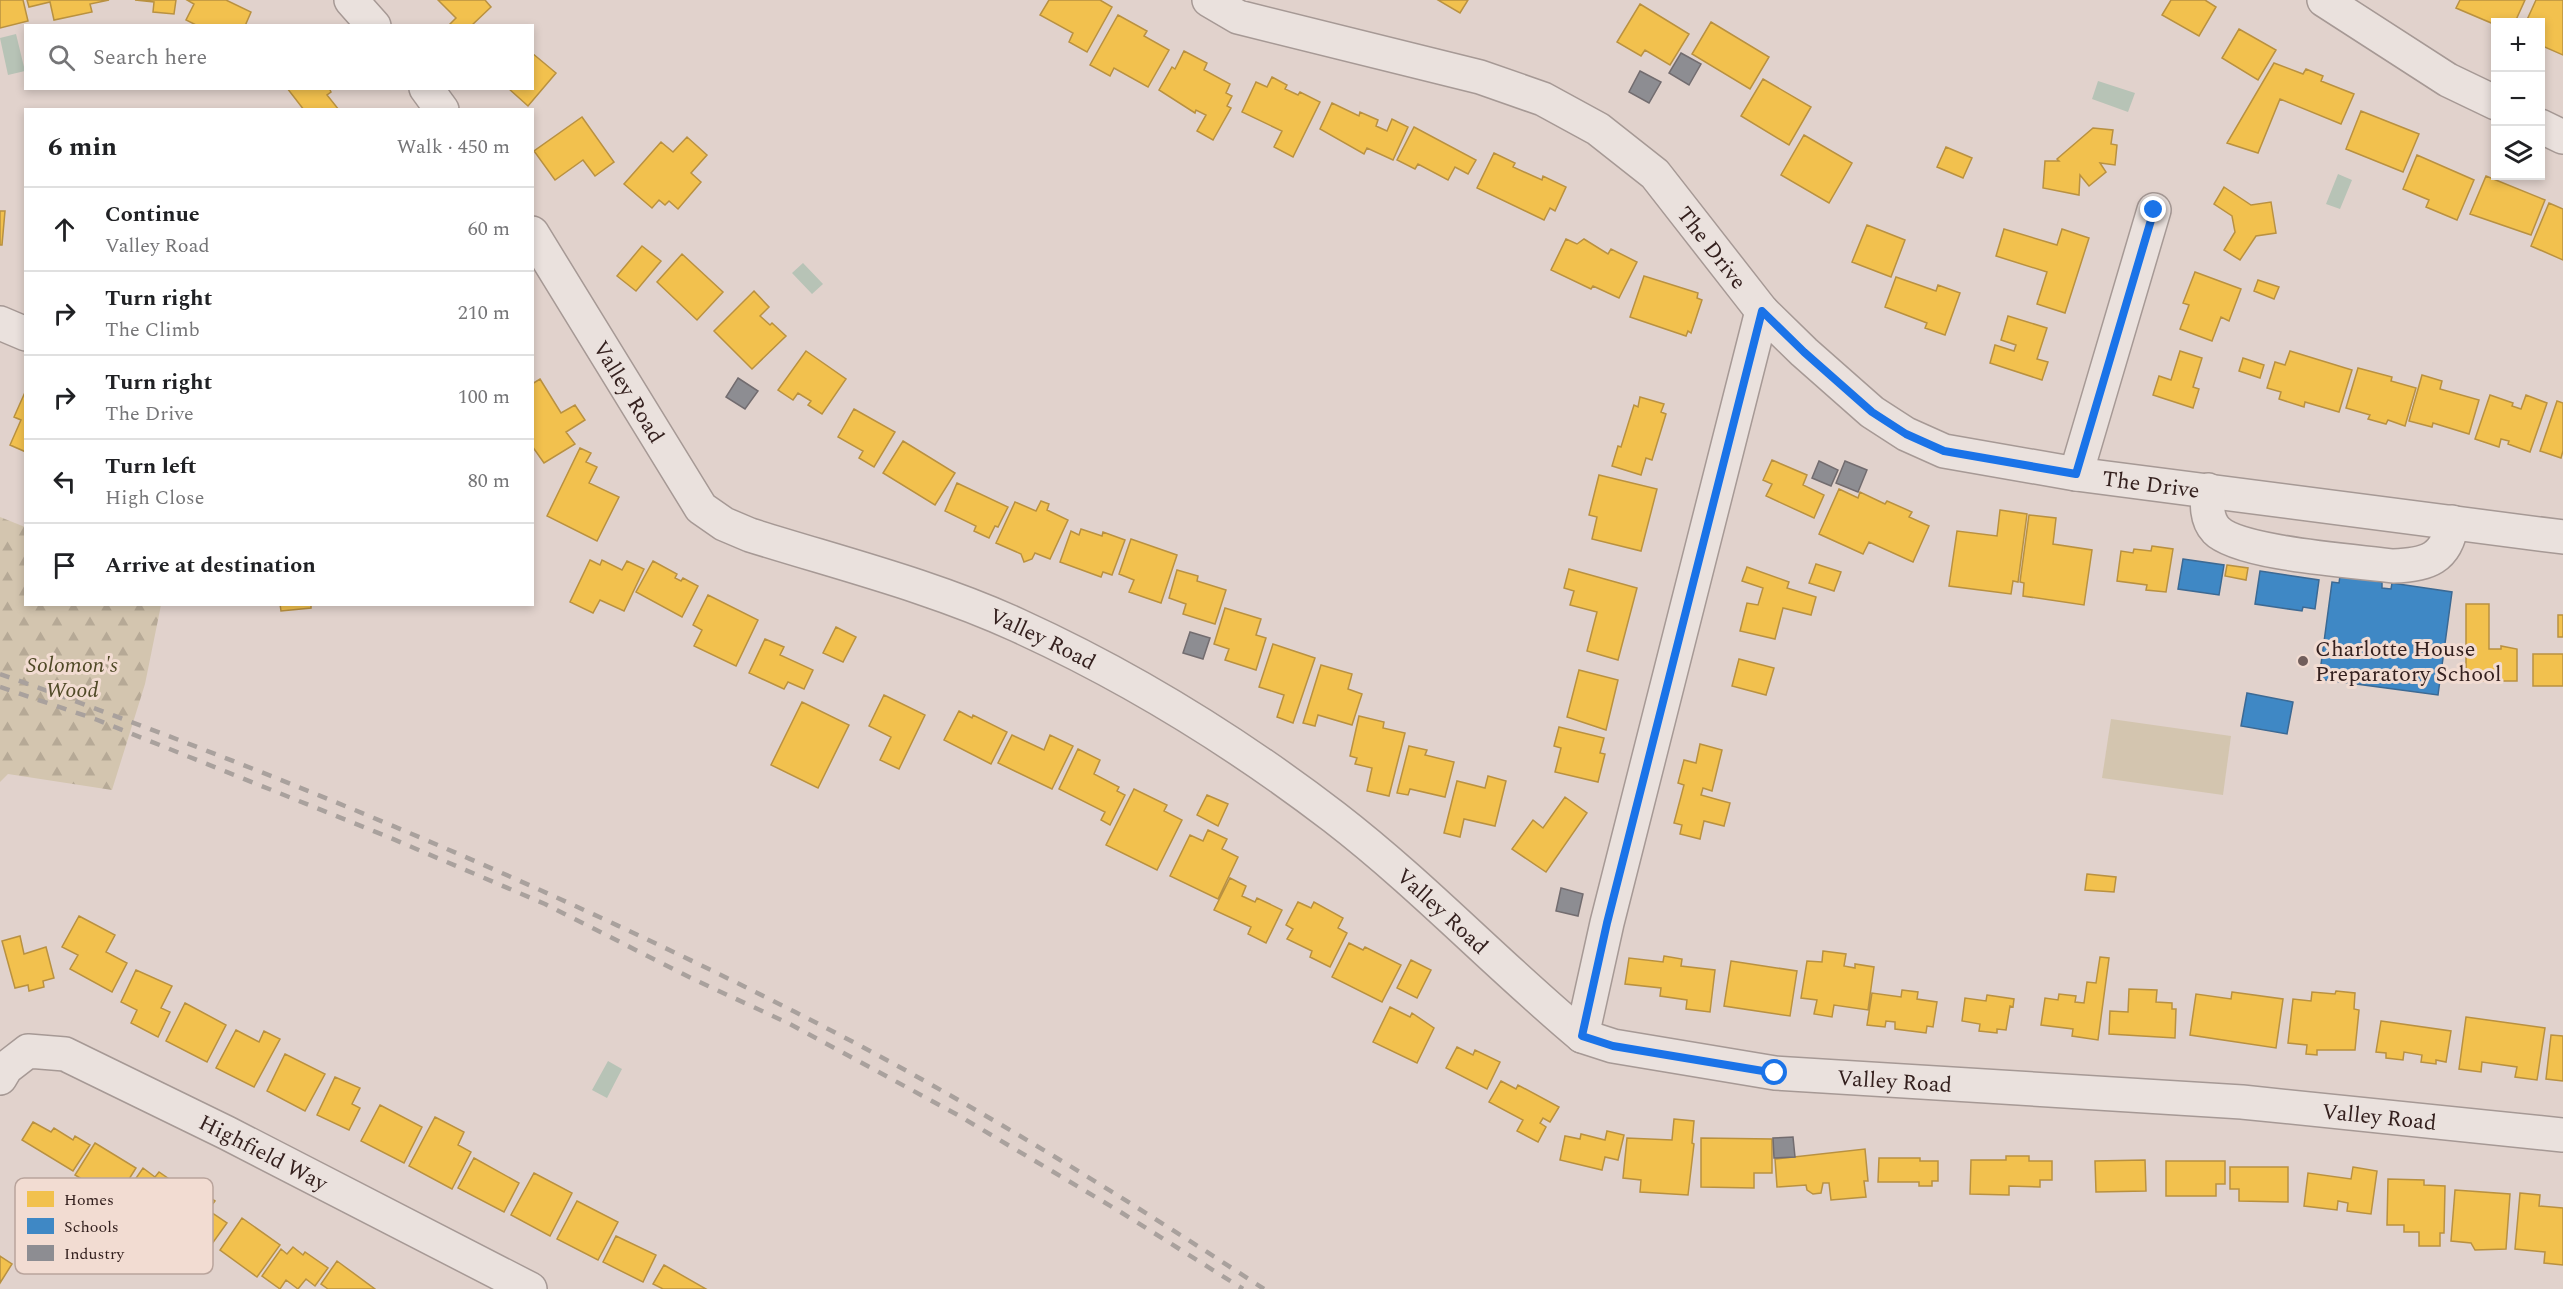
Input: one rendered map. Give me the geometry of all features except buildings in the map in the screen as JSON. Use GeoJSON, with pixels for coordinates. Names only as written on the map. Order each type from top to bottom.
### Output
{"type":"FeatureCollection","features":[{"type":"Feature","properties":{"kind":"street"},"geometry":{"type":"LineString","coordinates":[[351,0],[372,24]]}},
{"type":"Feature","properties":{"kind":"street","name":"The Drive"},"geometry":{"type":"LineString","coordinates":[[1209,0],[1238,17],[1480,76],[1543,99],[1598,129],[1655,174],[1762,311],[1804,352],[1872,412],[1906,434],[1944,451],[2076,474],[2563,537]]}},
{"type":"Feature","properties":{"kind":"street"},"geometry":{"type":"LineString","coordinates":[[2324,0],[2448,80],[2491,101]]}},
{"type":"Feature","properties":{"kind":"street"},"geometry":{"type":"LineString","coordinates":[[427,90],[441,108]]}},
{"type":"Feature","properties":{"kind":"street"},"geometry":{"type":"LineString","coordinates":[[2545,128],[2563,137]]}},
{"type":"Feature","properties":{"kind":"street"},"geometry":{"type":"LineString","coordinates":[[2076,474],[2154,210]]}},
{"type":"Feature","properties":{"kind":"street","name":"Valley Road"},"geometry":{"type":"LineString","coordinates":[[534,235],[701,508],[724,524],[750,535],[937,593],[1017,625],[1122,677],[1254,758],[1335,818],[1582,1036],[1623,1048],[1775,1073],[2242,1102],[2563,1135]]}},
{"type":"Feature","properties":{"kind":"street"},"geometry":{"type":"LineString","coordinates":[[1582,1036],[1607,923],[1762,311]]}},
{"type":"Feature","properties":{"kind":"street"},"geometry":{"type":"LineString","coordinates":[[0,323],[24,333]]}},
{"type":"Feature","properties":{"kind":"street"},"geometry":{"type":"LineString","coordinates":[[2208,490],[2207,507],[2210,521],[2226,539],[2254,547],[2393,567],[2415,565],[2432,559],[2445,549],[2452,522]]}},
{"type":"Feature","properties":{"kind":"street","name":"Highfield Way"},"geometry":{"type":"LineString","coordinates":[[0,1078],[6,1068],[28,1051],[65,1054],[227,1133],[530,1289]]}},
{"type":"Feature","properties":{"kind":"green space","name":"Solomon's Wood"},"geometry":{"type":"Polygon","coordinates":[[[0,517],[24,527],[24,606],[161,606],[145,684],[112,790],[8,774],[0,782],[0,517]]]}},
{"type":"Feature","properties":{"kind":"green space"},"geometry":{"type":"Polygon","coordinates":[[[2111,719],[2231,736],[2223,795],[2102,778],[2111,719]]]}},
{"type":"Feature","properties":{"kind":"shaded area"},"geometry":{"type":"Polygon","coordinates":[[[16,34],[24,71],[8,75],[0,38],[16,34]]]}},
{"type":"Feature","properties":{"kind":"shaded area"},"geometry":{"type":"Polygon","coordinates":[[[2098,81],[2135,93],[2128,112],[2092,99],[2098,81]]]}},
{"type":"Feature","properties":{"kind":"shaded area"},"geometry":{"type":"Polygon","coordinates":[[[2338,174],[2352,180],[2340,209],[2326,204],[2338,174]]]}},
{"type":"Feature","properties":{"kind":"shaded area"},"geometry":{"type":"Polygon","coordinates":[[[803,263],[823,284],[812,294],[792,273],[803,263]]]}},
{"type":"Feature","properties":{"kind":"shaded area"},"geometry":{"type":"Polygon","coordinates":[[[608,1061],[622,1069],[607,1098],[592,1090],[608,1061]]]}},
{"type":"Feature","properties":{"kind":"railway"},"geometry":{"type":"LineString","coordinates":[[0,674],[204,750],[406,831],[703,966],[861,1046],[978,1111],[1151,1216],[1264,1289]]}},
{"type":"Feature","properties":{"kind":"railway"},"geometry":{"type":"LineString","coordinates":[[0,687],[95,719],[386,836],[545,904],[693,979],[790,1024],[956,1114],[1119,1211],[1243,1289]]}},
{"type":"Feature","properties":{"kind":"place","name":"Charlotte House Preparatory School"},"geometry":{"type":"Point","coordinates":[2303,661]}},
{"type":"Feature","properties":{"kind":"route"},"geometry":{"type":"LineString","coordinates":[[1775,1073],[1684,1060],[1613,1046],[1582,1036],[1607,923],[1762,311],[1872,412],[1906,434],[1944,451],[2076,474],[2154,210]]}}]}
